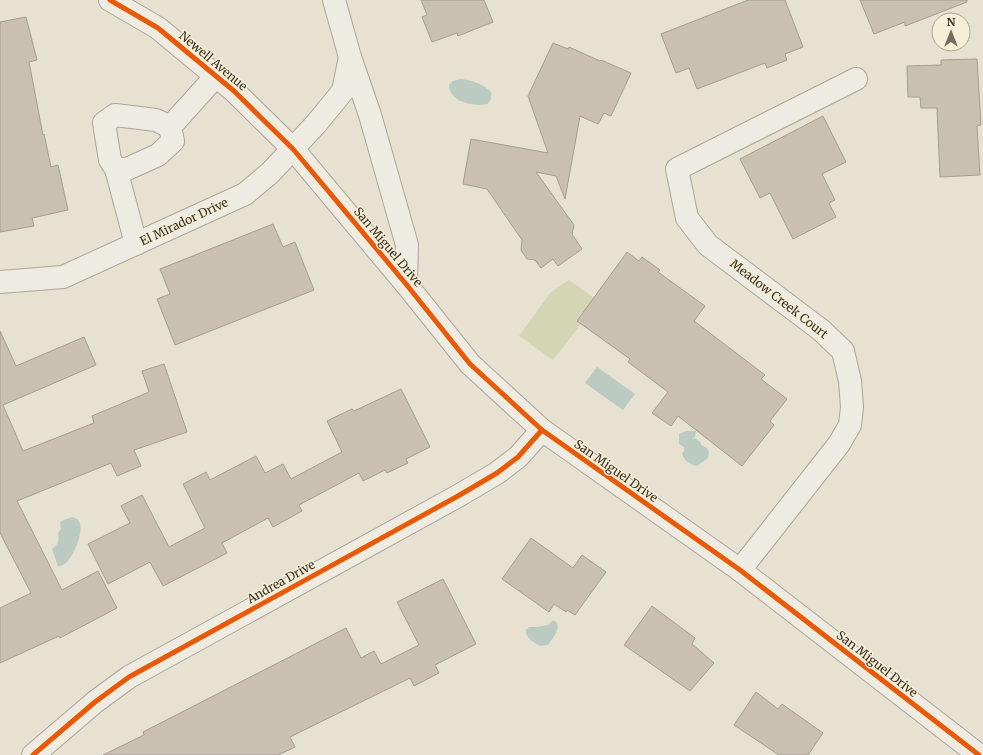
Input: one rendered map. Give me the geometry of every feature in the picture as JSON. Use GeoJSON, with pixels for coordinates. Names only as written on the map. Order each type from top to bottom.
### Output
{"type":"FeatureCollection","features":[{"type":"Feature","properties":{"kind":"street","name":"Newell Avenue"},"geometry":{"type":"LineString","coordinates":[[110,0],[158,28],[234,91],[293,149]]}},
{"type":"Feature","properties":{"kind":"street","name":"San Miguel Drive"},"geometry":{"type":"LineString","coordinates":[[334,0],[350,57],[370,115],[407,245],[406,284]]}},
{"type":"Feature","properties":{"kind":"street","name":"San Miguel Drive"},"geometry":{"type":"LineString","coordinates":[[350,57],[343,91],[293,149],[406,284],[470,364],[542,430],[740,570],[979,755]]}},
{"type":"Feature","properties":{"kind":"street"},"geometry":{"type":"LineString","coordinates":[[170,128],[216,76]]}},
{"type":"Feature","properties":{"kind":"street","name":"Meadow Creek Court"},"geometry":{"type":"LineString","coordinates":[[740,570],[839,444],[850,425],[852,407],[850,381],[843,351],[821,330],[708,245],[687,218],[677,169],[856,79]]}},
{"type":"Feature","properties":{"kind":"street"},"geometry":{"type":"LineString","coordinates":[[116,169],[127,169],[158,155],[173,141],[170,128],[156,120],[115,115],[104,123],[110,160],[116,169],[136,244]]}},
{"type":"Feature","properties":{"kind":"street","name":"El Mirador Drive"},"geometry":{"type":"LineString","coordinates":[[0,282],[63,277],[136,244],[245,194],[270,173],[293,149]]}},
{"type":"Feature","properties":{"kind":"street","name":"Andrea Drive"},"geometry":{"type":"LineString","coordinates":[[33,755],[95,702],[129,677],[490,477],[518,457],[542,430]]}},
{"type":"Feature","properties":{"kind":"green space"},"geometry":{"type":"Polygon","coordinates":[[[569,280],[594,298],[577,321],[581,324],[553,360],[519,336],[551,292],[569,280]]]}},
{"type":"Feature","properties":{"kind":"shaded area"},"geometry":{"type":"Polygon","coordinates":[[[461,79],[484,86],[491,92],[491,99],[488,104],[470,104],[453,96],[449,85],[453,81],[461,79]]]}},
{"type":"Feature","properties":{"kind":"shaded area"},"geometry":{"type":"Polygon","coordinates":[[[597,367],[635,394],[623,410],[585,383],[597,367]]]}},
{"type":"Feature","properties":{"kind":"shaded area"},"geometry":{"type":"Polygon","coordinates":[[[686,431],[696,431],[695,437],[692,438],[701,443],[701,445],[707,448],[709,452],[708,458],[697,466],[688,462],[682,454],[684,447],[679,444],[679,434],[686,431]]]}},
{"type":"Feature","properties":{"kind":"shaded area"},"geometry":{"type":"Polygon","coordinates":[[[72,517],[77,519],[80,523],[80,535],[78,542],[75,550],[67,561],[63,565],[58,566],[52,549],[58,542],[58,533],[61,529],[61,521],[72,517]]]}},
{"type":"Feature","properties":{"kind":"shaded area"},"geometry":{"type":"Polygon","coordinates":[[[553,620],[558,626],[555,635],[548,645],[541,646],[528,638],[526,630],[529,627],[548,625],[553,620]]]}},
{"type":"Feature","properties":{"kind":"building"},"geometry":{"type":"Polygon","coordinates":[[[421,0],[484,0],[493,22],[458,36],[457,33],[432,42],[422,17],[427,15],[421,0]]]}},
{"type":"Feature","properties":{"kind":"building"},"geometry":{"type":"Polygon","coordinates":[[[748,0],[785,0],[803,47],[785,54],[787,60],[767,68],[765,63],[697,89],[689,68],[676,73],[661,34],[748,0]]]}},
{"type":"Feature","properties":{"kind":"building"},"geometry":{"type":"Polygon","coordinates":[[[860,0],[967,0],[967,2],[941,12],[931,12],[931,16],[905,26],[905,22],[874,34],[860,0]]]}},
{"type":"Feature","properties":{"kind":"building"},"geometry":{"type":"Polygon","coordinates":[[[26,17],[37,60],[29,62],[43,135],[44,134],[51,167],[58,165],[68,210],[32,218],[34,226],[0,232],[0,22],[26,17]]]}},
{"type":"Feature","properties":{"kind":"building"},"geometry":{"type":"Polygon","coordinates":[[[553,43],[568,49],[569,47],[631,73],[611,116],[604,113],[598,124],[580,116],[565,199],[556,176],[536,172],[574,225],[572,234],[582,249],[558,266],[553,259],[541,268],[535,260],[527,259],[521,250],[522,240],[487,189],[463,184],[471,139],[548,153],[528,96],[553,43]]]}},
{"type":"Feature","properties":{"kind":"building"},"geometry":{"type":"Polygon","coordinates":[[[977,59],[981,125],[977,126],[980,175],[940,177],[937,108],[921,108],[920,97],[908,97],[907,66],[941,65],[941,60],[977,59]]]}},
{"type":"Feature","properties":{"kind":"building"},"geometry":{"type":"Polygon","coordinates":[[[823,116],[846,162],[822,174],[835,200],[829,203],[836,217],[793,239],[770,193],[760,198],[740,159],[823,116]]]}},
{"type":"Feature","properties":{"kind":"building"},"geometry":{"type":"Polygon","coordinates":[[[273,224],[283,247],[295,242],[314,290],[175,345],[157,299],[170,294],[160,269],[273,224]]]}},
{"type":"Feature","properties":{"kind":"building"},"geometry":{"type":"Polygon","coordinates":[[[627,252],[639,261],[642,257],[660,270],[658,272],[705,306],[694,321],[765,375],[761,379],[787,399],[770,421],[774,425],[742,466],[678,416],[671,426],[652,413],[668,392],[628,362],[630,359],[577,321],[627,252]]]}},
{"type":"Feature","properties":{"kind":"building"},"geometry":{"type":"Polygon","coordinates":[[[0,331],[16,366],[84,337],[96,365],[3,405],[23,451],[94,423],[92,416],[149,392],[142,371],[164,364],[187,432],[134,450],[141,466],[117,476],[111,463],[17,501],[62,590],[98,571],[117,608],[60,638],[59,636],[0,663],[0,608],[31,593],[0,533],[0,331]]]}},
{"type":"Feature","properties":{"kind":"building"},"geometry":{"type":"Polygon","coordinates":[[[401,389],[430,447],[406,459],[408,463],[387,473],[385,470],[363,481],[359,473],[299,505],[302,511],[273,527],[268,518],[222,543],[227,553],[163,586],[150,562],[108,584],[88,544],[130,523],[121,506],[142,495],[169,547],[205,528],[183,484],[206,472],[210,480],[256,456],[265,473],[283,464],[291,479],[342,452],[327,421],[352,409],[354,411],[401,389]]]}},
{"type":"Feature","properties":{"kind":"building"},"geometry":{"type":"Polygon","coordinates":[[[531,538],[573,568],[582,555],[606,572],[575,615],[567,610],[566,612],[554,604],[549,612],[502,579],[531,538]]]}},
{"type":"Feature","properties":{"kind":"building"},"geometry":{"type":"Polygon","coordinates":[[[443,579],[476,644],[435,665],[439,673],[414,686],[410,678],[290,737],[295,747],[278,755],[103,755],[144,735],[143,732],[346,628],[361,658],[374,651],[381,664],[419,645],[397,602],[443,579]]]}},
{"type":"Feature","properties":{"kind":"building"},"geometry":{"type":"Polygon","coordinates":[[[652,606],[695,638],[692,644],[714,663],[690,691],[624,645],[652,606]]]}},
{"type":"Feature","properties":{"kind":"building"},"geometry":{"type":"Polygon","coordinates":[[[756,692],[778,709],[782,704],[823,733],[808,755],[779,755],[734,725],[756,692]]]}},
{"type":"Feature","properties":{"kind":"cycle path"},"geometry":{"type":"LineString","coordinates":[[110,0],[158,28],[234,91],[293,149],[406,284],[470,364],[542,430],[740,570],[979,755]]}},
{"type":"Feature","properties":{"kind":"cycle path"},"geometry":{"type":"LineString","coordinates":[[33,755],[95,702],[129,677],[458,496],[497,473],[518,457],[542,430]]}}]}
